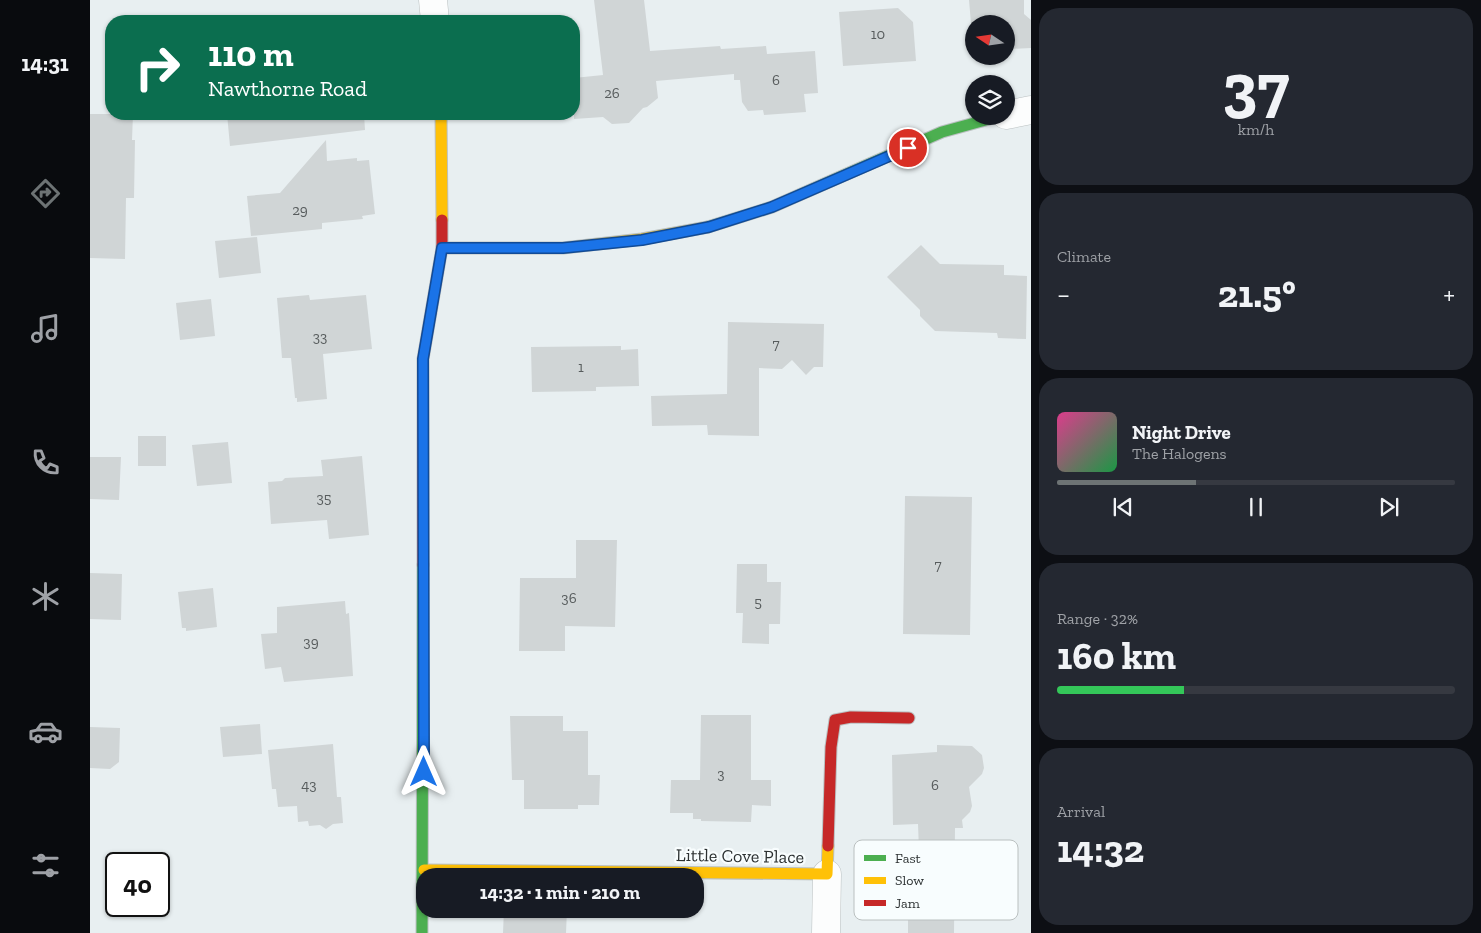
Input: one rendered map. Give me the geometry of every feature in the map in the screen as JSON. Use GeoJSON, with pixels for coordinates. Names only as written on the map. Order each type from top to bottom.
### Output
{"type":"FeatureCollection","features":[{"type":"Feature","properties":{"kind":"street"},"geometry":{"type":"LineString","coordinates":[[434,0],[435,15]]}},
{"type":"Feature","properties":{"kind":"street"},"geometry":{"type":"LineString","coordinates":[[1015,113],[1031,110]]}},
{"type":"Feature","properties":{"kind":"street"},"geometry":{"type":"LineString","coordinates":[[424,868],[423,359],[442,248],[440,120]]}},
{"type":"Feature","properties":{"kind":"street"},"geometry":{"type":"LineString","coordinates":[[442,248],[563,248],[642,240],[709,227],[772,207],[942,132],[967,125]]}},
{"type":"Feature","properties":{"kind":"street","name":"Little Cove Place"},"geometry":{"type":"LineString","coordinates":[[704,873],[826,874],[831,747],[835,720],[851,717],[909,718]]}},
{"type":"Feature","properties":{"kind":"street"},"geometry":{"type":"LineString","coordinates":[[826,874],[826,933]]}},
{"type":"Feature","properties":{"kind":"street"},"geometry":{"type":"LineString","coordinates":[[422,918],[422,933]]}},
{"type":"Feature","properties":{"kind":"building"},"geometry":{"type":"Polygon","coordinates":[[[594,0],[644,0],[650,51],[720,46],[721,49],[766,46],[767,54],[815,51],[818,93],[804,94],[806,112],[764,115],[763,110],[748,111],[742,102],[740,80],[734,80],[734,74],[656,81],[658,98],[643,108],[629,123],[612,124],[603,117],[580,119],[580,77],[603,75],[594,0]]]}},
{"type":"Feature","properties":{"kind":"building"},"geometry":{"type":"Polygon","coordinates":[[[969,0],[1024,0],[1024,14],[1031,20],[1031,48],[1015,49],[1015,15],[970,15],[969,0]]]}},
{"type":"Feature","properties":{"kind":"building"},"geometry":{"type":"Polygon","coordinates":[[[898,8],[913,22],[916,61],[843,66],[839,12],[898,8]]]}},
{"type":"Feature","properties":{"kind":"building"},"geometry":{"type":"Polygon","coordinates":[[[90,114],[105,114],[105,120],[133,120],[132,140],[135,140],[134,198],[126,198],[125,259],[90,258],[90,114]]]}},
{"type":"Feature","properties":{"kind":"building"},"geometry":{"type":"Polygon","coordinates":[[[228,120],[364,120],[365,130],[230,146],[228,120]]]}},
{"type":"Feature","properties":{"kind":"building"},"geometry":{"type":"Polygon","coordinates":[[[326,140],[327,161],[357,158],[357,161],[369,160],[375,214],[362,216],[363,219],[322,223],[322,229],[251,236],[247,196],[280,193],[326,140]]]}},
{"type":"Feature","properties":{"kind":"building"},"geometry":{"type":"Polygon","coordinates":[[[257,237],[261,273],[219,278],[215,241],[257,237]]]}},
{"type":"Feature","properties":{"kind":"building"},"geometry":{"type":"Polygon","coordinates":[[[921,245],[940,264],[1004,265],[1004,275],[1027,276],[1026,339],[998,338],[997,333],[935,331],[920,316],[920,310],[887,277],[921,245]]]}},
{"type":"Feature","properties":{"kind":"building"},"geometry":{"type":"Polygon","coordinates":[[[309,295],[310,300],[366,295],[372,349],[323,354],[327,399],[297,402],[291,358],[282,358],[277,298],[309,295]]]}},
{"type":"Feature","properties":{"kind":"building"},"geometry":{"type":"Polygon","coordinates":[[[211,299],[215,336],[180,340],[176,303],[211,299]]]}},
{"type":"Feature","properties":{"kind":"building"},"geometry":{"type":"Polygon","coordinates":[[[728,322],[824,324],[823,367],[814,367],[806,375],[792,360],[782,369],[759,368],[759,436],[708,435],[707,425],[652,426],[651,396],[727,394],[728,322]]]}},
{"type":"Feature","properties":{"kind":"building"},"geometry":{"type":"Polygon","coordinates":[[[621,346],[621,350],[638,349],[639,386],[596,387],[596,391],[532,392],[531,347],[621,346]]]}},
{"type":"Feature","properties":{"kind":"building"},"geometry":{"type":"Polygon","coordinates":[[[138,436],[166,436],[166,466],[138,466],[138,436]]]}},
{"type":"Feature","properties":{"kind":"building"},"geometry":{"type":"Polygon","coordinates":[[[228,442],[232,483],[197,486],[192,445],[228,442]]]}},
{"type":"Feature","properties":{"kind":"building"},"geometry":{"type":"Polygon","coordinates":[[[362,456],[369,535],[329,539],[327,520],[271,524],[268,482],[282,481],[285,478],[323,476],[321,460],[362,456]]]}},
{"type":"Feature","properties":{"kind":"building"},"geometry":{"type":"Polygon","coordinates":[[[90,457],[121,457],[119,500],[90,499],[90,457]]]}},
{"type":"Feature","properties":{"kind":"building"},"geometry":{"type":"Polygon","coordinates":[[[905,496],[972,497],[970,635],[903,634],[905,496]]]}},
{"type":"Feature","properties":{"kind":"building"},"geometry":{"type":"Polygon","coordinates":[[[576,540],[617,540],[615,627],[565,626],[565,651],[519,651],[520,578],[576,578],[576,540]]]}},
{"type":"Feature","properties":{"kind":"building"},"geometry":{"type":"Polygon","coordinates":[[[737,564],[767,564],[767,582],[781,582],[780,624],[769,624],[769,644],[742,643],[743,613],[736,613],[737,564]]]}},
{"type":"Feature","properties":{"kind":"building"},"geometry":{"type":"Polygon","coordinates":[[[90,573],[122,574],[121,620],[90,619],[90,573]]]}},
{"type":"Feature","properties":{"kind":"building"},"geometry":{"type":"Polygon","coordinates":[[[213,588],[217,627],[186,631],[186,628],[182,628],[178,592],[213,588]]]}},
{"type":"Feature","properties":{"kind":"building"},"geometry":{"type":"Polygon","coordinates":[[[345,601],[346,614],[349,613],[353,676],[284,682],[281,667],[265,669],[261,634],[277,633],[277,607],[345,601]]]}},
{"type":"Feature","properties":{"kind":"building"},"geometry":{"type":"Polygon","coordinates":[[[701,715],[751,715],[751,780],[771,780],[771,806],[752,805],[751,822],[701,821],[701,819],[693,819],[693,813],[670,813],[671,780],[700,780],[701,715]]]}},
{"type":"Feature","properties":{"kind":"building"},"geometry":{"type":"Polygon","coordinates":[[[510,716],[563,716],[563,731],[588,731],[588,775],[600,775],[599,805],[578,805],[578,809],[524,809],[524,780],[512,780],[510,716]]]}},
{"type":"Feature","properties":{"kind":"building"},"geometry":{"type":"Polygon","coordinates":[[[260,724],[262,754],[223,757],[220,727],[260,724]]]}},
{"type":"Feature","properties":{"kind":"building"},"geometry":{"type":"Polygon","coordinates":[[[90,727],[120,728],[119,762],[110,769],[90,768],[90,727]]]}},
{"type":"Feature","properties":{"kind":"building"},"geometry":{"type":"Polygon","coordinates":[[[333,744],[337,797],[341,797],[343,823],[333,824],[326,829],[320,825],[309,826],[308,821],[298,822],[297,806],[278,807],[276,789],[272,789],[268,750],[333,744]]]}},
{"type":"Feature","properties":{"kind":"building"},"geometry":{"type":"Polygon","coordinates":[[[937,745],[972,746],[982,755],[984,768],[982,774],[969,787],[972,806],[970,812],[962,820],[963,828],[955,828],[955,840],[919,840],[918,824],[893,825],[892,755],[937,752],[937,745]]]}},
{"type":"Feature","properties":{"kind":"building"},"geometry":{"type":"Polygon","coordinates":[[[504,918],[567,918],[566,933],[503,933],[504,918]]]}},
{"type":"Feature","properties":{"kind":"building"},"geometry":{"type":"Polygon","coordinates":[[[908,920],[954,920],[954,933],[908,933],[908,920]]]}},
{"type":"Feature","properties":{"kind":"traffic: fast"},"geometry":{"type":"LineString","coordinates":[[708,227],[772,207],[942,132],[967,125]]}},
{"type":"Feature","properties":{"kind":"traffic: fast"},"geometry":{"type":"LineString","coordinates":[[422,933],[423,565]]}},
{"type":"Feature","properties":{"kind":"traffic: slow"},"geometry":{"type":"LineString","coordinates":[[441,120],[442,220]]}},
{"type":"Feature","properties":{"kind":"traffic: slow"},"geometry":{"type":"LineString","coordinates":[[442,248],[563,248],[642,239],[708,227]]}},
{"type":"Feature","properties":{"kind":"traffic: slow"},"geometry":{"type":"LineString","coordinates":[[704,873],[827,874],[828,846]]}},
{"type":"Feature","properties":{"kind":"traffic: jam"},"geometry":{"type":"LineString","coordinates":[[423,565],[423,359],[442,248],[442,220]]}},
{"type":"Feature","properties":{"kind":"traffic: jam"},"geometry":{"type":"LineString","coordinates":[[828,846],[831,747],[835,720],[851,717],[909,718]]}},
{"type":"Feature","properties":{"kind":"route"},"geometry":{"type":"LineString","coordinates":[[424,772],[423,359],[442,248],[563,248],[642,240],[709,227],[772,207],[908,148]]}}]}
